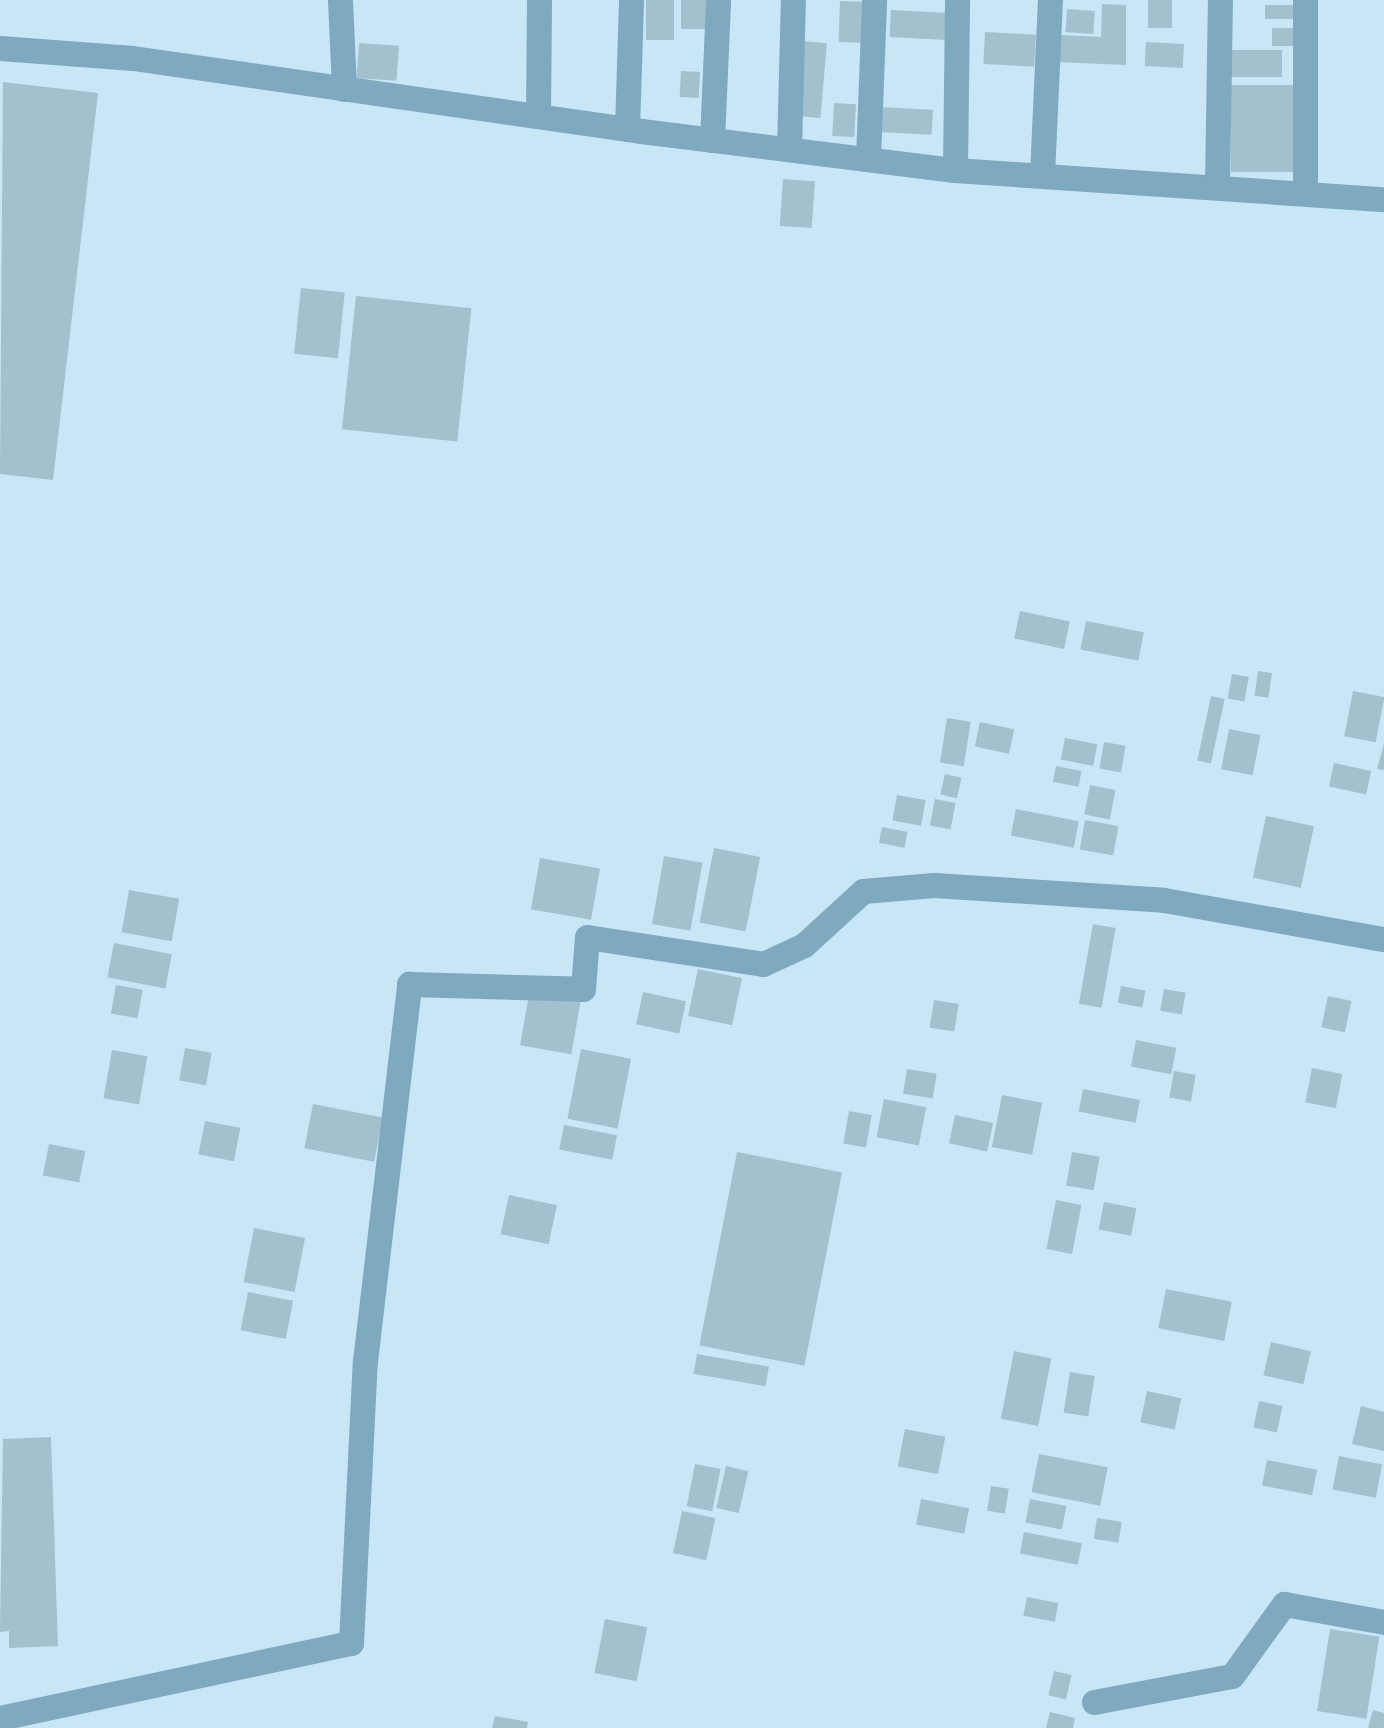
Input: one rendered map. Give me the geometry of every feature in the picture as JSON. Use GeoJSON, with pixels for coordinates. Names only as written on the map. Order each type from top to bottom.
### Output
{"type":"FeatureCollection","features":[{"type":"Feature","properties":{"kind":"street"},"geometry":{"type":"LineString","coordinates":[[340,0],[344,88]]}},
{"type":"Feature","properties":{"kind":"street"},"geometry":{"type":"LineString","coordinates":[[538,116],[539,0]]}},
{"type":"Feature","properties":{"kind":"street"},"geometry":{"type":"LineString","coordinates":[[627,129],[631,0]]}},
{"type":"Feature","properties":{"kind":"street"},"geometry":{"type":"LineString","coordinates":[[712,140],[718,0]]}},
{"type":"Feature","properties":{"kind":"street"},"geometry":{"type":"LineString","coordinates":[[790,149],[794,0]]}},
{"type":"Feature","properties":{"kind":"street"},"geometry":{"type":"LineString","coordinates":[[868,160],[874,0]]}},
{"type":"Feature","properties":{"kind":"street"},"geometry":{"type":"LineString","coordinates":[[954,170],[957,0]]}},
{"type":"Feature","properties":{"kind":"street"},"geometry":{"type":"LineString","coordinates":[[1042,176],[1050,0]]}},
{"type":"Feature","properties":{"kind":"street"},"geometry":{"type":"LineString","coordinates":[[1218,186],[1220,0]]}},
{"type":"Feature","properties":{"kind":"street"},"geometry":{"type":"LineString","coordinates":[[1304,0],[1305,192]]}},
{"type":"Feature","properties":{"kind":"street"},"geometry":{"type":"LineString","coordinates":[[0,48],[132,58],[627,129],[954,170],[1384,199]]}},
{"type":"Feature","properties":{"kind":"street"},"geometry":{"type":"LineString","coordinates":[[0,1718],[350,1643],[365,1361],[409,984],[583,988],[587,936],[763,964],[804,945],[863,891],[934,885],[1164,900],[1384,939]]}},
{"type":"Feature","properties":{"kind":"street"},"geometry":{"type":"LineString","coordinates":[[1094,1702],[1232,1676],[1284,1604],[1384,1622]]}},
{"type":"Feature","properties":{"kind":"building"},"geometry":{"type":"Polygon","coordinates":[[[646,0],[674,0],[674,40],[646,40],[646,0]]]}},
{"type":"Feature","properties":{"kind":"building"},"geometry":{"type":"Polygon","coordinates":[[[681,0],[707,0],[707,29],[681,29],[681,0]]]}},
{"type":"Feature","properties":{"kind":"building"},"geometry":{"type":"Polygon","coordinates":[[[1148,0],[1172,0],[1172,28],[1148,28],[1148,0]]]}},
{"type":"Feature","properties":{"kind":"building"},"geometry":{"type":"Polygon","coordinates":[[[840,1],[868,2],[867,43],[839,42],[840,1]]]}},
{"type":"Feature","properties":{"kind":"building"},"geometry":{"type":"Polygon","coordinates":[[[1102,4],[1126,5],[1126,65],[1058,62],[1060,35],[1101,37],[1102,4]]]}},
{"type":"Feature","properties":{"kind":"building"},"geometry":{"type":"Polygon","coordinates":[[[1265,5],[1295,5],[1295,19],[1265,19],[1265,5]]]}},
{"type":"Feature","properties":{"kind":"building"},"geometry":{"type":"Polygon","coordinates":[[[1067,9],[1095,11],[1093,34],[1065,32],[1067,9]]]}},
{"type":"Feature","properties":{"kind":"building"},"geometry":{"type":"Polygon","coordinates":[[[891,10],[953,13],[952,40],[890,37],[891,10]]]}},
{"type":"Feature","properties":{"kind":"building"},"geometry":{"type":"Polygon","coordinates":[[[1272,28],[1297,28],[1297,46],[1272,46],[1272,28]]]}},
{"type":"Feature","properties":{"kind":"building"},"geometry":{"type":"Polygon","coordinates":[[[985,32],[1036,35],[1034,67],[983,64],[985,32]]]}},
{"type":"Feature","properties":{"kind":"building"},"geometry":{"type":"Polygon","coordinates":[[[802,41],[827,43],[820,118],[795,116],[802,41]]]}},
{"type":"Feature","properties":{"kind":"building"},"geometry":{"type":"Polygon","coordinates":[[[1146,42],[1184,44],[1183,68],[1145,66],[1146,42]]]}},
{"type":"Feature","properties":{"kind":"building"},"geometry":{"type":"Polygon","coordinates":[[[359,43],[399,46],[396,81],[357,78],[359,43]]]}},
{"type":"Feature","properties":{"kind":"building"},"geometry":{"type":"Polygon","coordinates":[[[1227,50],[1282,50],[1282,77],[1227,77],[1227,50]]]}},
{"type":"Feature","properties":{"kind":"building"},"geometry":{"type":"Polygon","coordinates":[[[681,71],[700,72],[699,98],[680,97],[681,71]]]}},
{"type":"Feature","properties":{"kind":"building"},"geometry":{"type":"Polygon","coordinates":[[[3,82],[98,93],[53,480],[0,474],[3,82]]]}},
{"type":"Feature","properties":{"kind":"building"},"geometry":{"type":"Polygon","coordinates":[[[1231,85],[1298,85],[1298,172],[1231,172],[1231,85]]]}},
{"type":"Feature","properties":{"kind":"building"},"geometry":{"type":"Polygon","coordinates":[[[834,103],[856,104],[854,137],[832,136],[834,103]]]}},
{"type":"Feature","properties":{"kind":"building"},"geometry":{"type":"Polygon","coordinates":[[[880,107],[933,110],[932,135],[879,132],[880,107]]]}},
{"type":"Feature","properties":{"kind":"building"},"geometry":{"type":"Polygon","coordinates":[[[783,179],[815,181],[812,228],[780,226],[783,179]]]}},
{"type":"Feature","properties":{"kind":"building"},"geometry":{"type":"Polygon","coordinates":[[[301,288],[345,293],[338,358],[294,354],[301,288]]]}},
{"type":"Feature","properties":{"kind":"building"},"geometry":{"type":"Polygon","coordinates":[[[356,296],[471,308],[457,441],[342,429],[356,296]]]}},
{"type":"Feature","properties":{"kind":"building"},"geometry":{"type":"Polygon","coordinates":[[[1020,611],[1070,622],[1064,649],[1014,638],[1020,611]]]}},
{"type":"Feature","properties":{"kind":"building"},"geometry":{"type":"Polygon","coordinates":[[[1086,621],[1144,632],[1138,661],[1080,649],[1086,621]]]}},
{"type":"Feature","properties":{"kind":"building"},"geometry":{"type":"Polygon","coordinates":[[[1258,671],[1272,673],[1268,698],[1255,696],[1258,671]]]}},
{"type":"Feature","properties":{"kind":"building"},"geometry":{"type":"Polygon","coordinates":[[[1232,674],[1249,677],[1244,702],[1228,699],[1232,674]]]}},
{"type":"Feature","properties":{"kind":"building"},"geometry":{"type":"Polygon","coordinates":[[[1353,691],[1384,697],[1376,742],[1344,736],[1353,691]]]}},
{"type":"Feature","properties":{"kind":"building"},"geometry":{"type":"Polygon","coordinates":[[[1211,696],[1225,699],[1211,763],[1197,761],[1211,696]]]}},
{"type":"Feature","properties":{"kind":"building"},"geometry":{"type":"Polygon","coordinates":[[[947,718],[971,722],[964,766],[940,762],[947,718]]]}},
{"type":"Feature","properties":{"kind":"building"},"geometry":{"type":"Polygon","coordinates":[[[980,722],[1014,729],[1009,754],[975,746],[980,722]]]}},
{"type":"Feature","properties":{"kind":"building"},"geometry":{"type":"Polygon","coordinates":[[[1229,729],[1260,735],[1253,775],[1221,769],[1229,729]]]}},
{"type":"Feature","properties":{"kind":"building"},"geometry":{"type":"Polygon","coordinates":[[[1065,738],[1097,744],[1093,766],[1061,760],[1065,738]]]}},
{"type":"Feature","properties":{"kind":"building"},"geometry":{"type":"Polygon","coordinates":[[[1104,742],[1126,746],[1121,772],[1099,769],[1104,742]]]}},
{"type":"Feature","properties":{"kind":"building"},"geometry":{"type":"Polygon","coordinates":[[[1384,744],[1384,770],[1377,769],[1384,744]]]}},
{"type":"Feature","properties":{"kind":"building"},"geometry":{"type":"Polygon","coordinates":[[[1334,763],[1371,771],[1366,794],[1329,786],[1334,763]]]}},
{"type":"Feature","properties":{"kind":"building"},"geometry":{"type":"Polygon","coordinates":[[[1056,766],[1082,771],[1078,787],[1053,782],[1056,766]]]}},
{"type":"Feature","properties":{"kind":"building"},"geometry":{"type":"Polygon","coordinates":[[[945,774],[962,778],[957,798],[940,794],[945,774]]]}},
{"type":"Feature","properties":{"kind":"building"},"geometry":{"type":"Polygon","coordinates":[[[1090,785],[1116,790],[1110,819],[1084,814],[1090,785]]]}},
{"type":"Feature","properties":{"kind":"building"},"geometry":{"type":"Polygon","coordinates":[[[897,795],[926,800],[921,826],[892,821],[897,795]]]}},
{"type":"Feature","properties":{"kind":"building"},"geometry":{"type":"Polygon","coordinates":[[[935,799],[956,803],[950,830],[930,826],[935,799]]]}},
{"type":"Feature","properties":{"kind":"building"},"geometry":{"type":"Polygon","coordinates":[[[1016,809],[1079,821],[1074,848],[1011,836],[1016,809]]]}},
{"type":"Feature","properties":{"kind":"building"},"geometry":{"type":"Polygon","coordinates":[[[1266,816],[1314,826],[1301,888],[1253,878],[1266,816]]]}},
{"type":"Feature","properties":{"kind":"building"},"geometry":{"type":"Polygon","coordinates":[[[1085,820],[1118,826],[1113,855],[1080,850],[1085,820]]]}},
{"type":"Feature","properties":{"kind":"building"},"geometry":{"type":"Polygon","coordinates":[[[882,827],[908,832],[904,848],[879,843],[882,827]]]}},
{"type":"Feature","properties":{"kind":"building"},"geometry":{"type":"Polygon","coordinates":[[[714,848],[760,857],[746,932],[699,923],[714,848]]]}},
{"type":"Feature","properties":{"kind":"building"},"geometry":{"type":"Polygon","coordinates":[[[664,856],[702,863],[690,931],[652,924],[664,856]]]}},
{"type":"Feature","properties":{"kind":"building"},"geometry":{"type":"Polygon","coordinates":[[[540,858],[600,869],[591,920],[531,909],[540,858]]]}},
{"type":"Feature","properties":{"kind":"building"},"geometry":{"type":"Polygon","coordinates":[[[129,890],[179,899],[172,941],[122,932],[129,890]]]}},
{"type":"Feature","properties":{"kind":"building"},"geometry":{"type":"Polygon","coordinates":[[[1093,924],[1116,928],[1102,1008],[1079,1004],[1093,924]]]}},
{"type":"Feature","properties":{"kind":"building"},"geometry":{"type":"Polygon","coordinates":[[[114,943],[172,954],[165,989],[107,977],[114,943]]]}},
{"type":"Feature","properties":{"kind":"building"},"geometry":{"type":"Polygon","coordinates":[[[698,969],[742,978],[732,1025],[688,1016],[698,969]]]}},
{"type":"Feature","properties":{"kind":"building"},"geometry":{"type":"Polygon","coordinates":[[[116,985],[143,990],[138,1018],[111,1014],[116,985]]]}},
{"type":"Feature","properties":{"kind":"building"},"geometry":{"type":"Polygon","coordinates":[[[1121,986],[1146,991],[1142,1007],[1118,1003],[1121,986]]]}},
{"type":"Feature","properties":{"kind":"building"},"geometry":{"type":"Polygon","coordinates":[[[530,989],[581,998],[571,1054],[520,1045],[530,989]]]}},
{"type":"Feature","properties":{"kind":"building"},"geometry":{"type":"Polygon","coordinates":[[[1164,989],[1186,993],[1182,1014],[1160,1011],[1164,989]]]}},
{"type":"Feature","properties":{"kind":"building"},"geometry":{"type":"Polygon","coordinates":[[[643,992],[686,1001],[679,1033],[636,1024],[643,992]]]}},
{"type":"Feature","properties":{"kind":"building"},"geometry":{"type":"Polygon","coordinates":[[[1328,996],[1351,1001],[1345,1032],[1321,1027],[1328,996]]]}},
{"type":"Feature","properties":{"kind":"building"},"geometry":{"type":"Polygon","coordinates":[[[934,1000],[959,1004],[954,1032],[930,1028],[934,1000]]]}},
{"type":"Feature","properties":{"kind":"building"},"geometry":{"type":"Polygon","coordinates":[[[1136,1040],[1176,1048],[1171,1074],[1131,1067],[1136,1040]]]}},
{"type":"Feature","properties":{"kind":"building"},"geometry":{"type":"Polygon","coordinates":[[[185,1048],[212,1053],[206,1085],[179,1080],[185,1048]]]}},
{"type":"Feature","properties":{"kind":"building"},"geometry":{"type":"Polygon","coordinates":[[[581,1049],[631,1059],[618,1128],[567,1119],[581,1049]]]}},
{"type":"Feature","properties":{"kind":"building"},"geometry":{"type":"Polygon","coordinates":[[[112,1050],[147,1056],[139,1105],[103,1098],[112,1050]]]}},
{"type":"Feature","properties":{"kind":"building"},"geometry":{"type":"Polygon","coordinates":[[[1312,1068],[1342,1074],[1336,1108],[1305,1102],[1312,1068]]]}},
{"type":"Feature","properties":{"kind":"building"},"geometry":{"type":"Polygon","coordinates":[[[907,1069],[937,1074],[933,1098],[903,1094],[907,1069]]]}},
{"type":"Feature","properties":{"kind":"building"},"geometry":{"type":"Polygon","coordinates":[[[1174,1071],[1196,1075],[1191,1101],[1169,1098],[1174,1071]]]}},
{"type":"Feature","properties":{"kind":"building"},"geometry":{"type":"Polygon","coordinates":[[[1083,1089],[1140,1100],[1136,1123],[1079,1112],[1083,1089]]]}},
{"type":"Feature","properties":{"kind":"building"},"geometry":{"type":"Polygon","coordinates":[[[1002,1095],[1042,1103],[1032,1155],[992,1147],[1002,1095]]]}},
{"type":"Feature","properties":{"kind":"building"},"geometry":{"type":"Polygon","coordinates":[[[884,1099],[926,1107],[919,1145],[877,1137],[884,1099]]]}},
{"type":"Feature","properties":{"kind":"building"},"geometry":{"type":"Polygon","coordinates":[[[313,1104],[383,1118],[374,1162],[304,1148],[313,1104]]]}},
{"type":"Feature","properties":{"kind":"building"},"geometry":{"type":"Polygon","coordinates":[[[849,1111],[872,1115],[866,1147],[843,1143],[849,1111]]]}},
{"type":"Feature","properties":{"kind":"building"},"geometry":{"type":"Polygon","coordinates":[[[955,1115],[993,1123],[987,1151],[949,1143],[955,1115]]]}},
{"type":"Feature","properties":{"kind":"building"},"geometry":{"type":"Polygon","coordinates":[[[205,1121],[240,1128],[234,1161],[199,1154],[205,1121]]]}},
{"type":"Feature","properties":{"kind":"building"},"geometry":{"type":"Polygon","coordinates":[[[564,1125],[617,1135],[612,1160],[559,1150],[564,1125]]]}},
{"type":"Feature","properties":{"kind":"building"},"geometry":{"type":"Polygon","coordinates":[[[49,1144],[85,1151],[79,1182],[43,1175],[49,1144]]]}},
{"type":"Feature","properties":{"kind":"building"},"geometry":{"type":"Polygon","coordinates":[[[737,1152],[842,1172],[804,1366],[699,1345],[737,1152]]]}},
{"type":"Feature","properties":{"kind":"building"},"geometry":{"type":"Polygon","coordinates":[[[1072,1152],[1100,1157],[1094,1190],[1066,1185],[1072,1152]]]}},
{"type":"Feature","properties":{"kind":"building"},"geometry":{"type":"Polygon","coordinates":[[[509,1195],[557,1205],[549,1244],[501,1234],[509,1195]]]}},
{"type":"Feature","properties":{"kind":"building"},"geometry":{"type":"Polygon","coordinates":[[[1056,1200],[1082,1205],[1072,1254],[1046,1249],[1056,1200]]]}},
{"type":"Feature","properties":{"kind":"building"},"geometry":{"type":"Polygon","coordinates":[[[1104,1202],[1136,1208],[1131,1236],[1099,1229],[1104,1202]]]}},
{"type":"Feature","properties":{"kind":"building"},"geometry":{"type":"Polygon","coordinates":[[[254,1228],[305,1238],[295,1292],[244,1282],[254,1228]]]}},
{"type":"Feature","properties":{"kind":"building"},"geometry":{"type":"Polygon","coordinates":[[[1166,1289],[1232,1302],[1224,1341],[1158,1328],[1166,1289]]]}},
{"type":"Feature","properties":{"kind":"building"},"geometry":{"type":"Polygon","coordinates":[[[248,1292],[293,1301],[286,1339],[241,1330],[248,1292]]]}},
{"type":"Feature","properties":{"kind":"building"},"geometry":{"type":"Polygon","coordinates":[[[1271,1342],[1311,1351],[1303,1384],[1263,1375],[1271,1342]]]}},
{"type":"Feature","properties":{"kind":"building"},"geometry":{"type":"Polygon","coordinates":[[[1014,1351],[1051,1358],[1038,1426],[1001,1419],[1014,1351]]]}},
{"type":"Feature","properties":{"kind":"building"},"geometry":{"type":"Polygon","coordinates":[[[697,1354],[769,1367],[765,1386],[694,1374],[697,1354]]]}},
{"type":"Feature","properties":{"kind":"building"},"geometry":{"type":"Polygon","coordinates":[[[1070,1372],[1095,1376],[1088,1416],[1064,1412],[1070,1372]]]}},
{"type":"Feature","properties":{"kind":"building"},"geometry":{"type":"Polygon","coordinates":[[[1147,1391],[1181,1398],[1175,1430],[1140,1422],[1147,1391]]]}},
{"type":"Feature","properties":{"kind":"building"},"geometry":{"type":"Polygon","coordinates":[[[1259,1401],[1282,1406],[1277,1432],[1253,1427],[1259,1401]]]}},
{"type":"Feature","properties":{"kind":"building"},"geometry":{"type":"Polygon","coordinates":[[[1361,1406],[1384,1412],[1384,1451],[1352,1444],[1361,1406]]]}},
{"type":"Feature","properties":{"kind":"building"},"geometry":{"type":"Polygon","coordinates":[[[905,1429],[945,1437],[938,1474],[898,1466],[905,1429]]]}},
{"type":"Feature","properties":{"kind":"building"},"geometry":{"type":"Polygon","coordinates":[[[51,1437],[58,1646],[9,1648],[9,1631],[0,1632],[3,1439],[51,1437]]]}},
{"type":"Feature","properties":{"kind":"building"},"geometry":{"type":"Polygon","coordinates":[[[1039,1454],[1108,1467],[1100,1506],[1032,1492],[1039,1454]]]}},
{"type":"Feature","properties":{"kind":"building"},"geometry":{"type":"Polygon","coordinates":[[[1339,1456],[1382,1464],[1376,1498],[1333,1489],[1339,1456]]]}},
{"type":"Feature","properties":{"kind":"building"},"geometry":{"type":"Polygon","coordinates":[[[1267,1460],[1317,1470],[1312,1495],[1262,1486],[1267,1460]]]}},
{"type":"Feature","properties":{"kind":"building"},"geometry":{"type":"Polygon","coordinates":[[[695,1464],[721,1469],[712,1511],[687,1506],[695,1464]]]}},
{"type":"Feature","properties":{"kind":"building"},"geometry":{"type":"Polygon","coordinates":[[[726,1466],[748,1471],[739,1513],[716,1508],[726,1466]]]}},
{"type":"Feature","properties":{"kind":"building"},"geometry":{"type":"Polygon","coordinates":[[[991,1486],[1009,1489],[1005,1514],[987,1511],[991,1486]]]}},
{"type":"Feature","properties":{"kind":"building"},"geometry":{"type":"Polygon","coordinates":[[[921,1499],[969,1508],[964,1534],[916,1525],[921,1499]]]}},
{"type":"Feature","properties":{"kind":"building"},"geometry":{"type":"Polygon","coordinates":[[[1030,1499],[1066,1506],[1062,1530],[1025,1523],[1030,1499]]]}},
{"type":"Feature","properties":{"kind":"building"},"geometry":{"type":"Polygon","coordinates":[[[682,1511],[715,1518],[706,1560],[673,1553],[682,1511]]]}},
{"type":"Feature","properties":{"kind":"building"},"geometry":{"type":"Polygon","coordinates":[[[1097,1518],[1122,1522],[1118,1543],[1094,1539],[1097,1518]]]}},
{"type":"Feature","properties":{"kind":"building"},"geometry":{"type":"Polygon","coordinates":[[[1024,1532],[1082,1543],[1078,1565],[1020,1554],[1024,1532]]]}},
{"type":"Feature","properties":{"kind":"building"},"geometry":{"type":"Polygon","coordinates":[[[1027,1597],[1058,1603],[1055,1622],[1023,1616],[1027,1597]]]}},
{"type":"Feature","properties":{"kind":"building"},"geometry":{"type":"Polygon","coordinates":[[[605,1619],[647,1627],[637,1681],[595,1673],[605,1619]]]}},
{"type":"Feature","properties":{"kind":"building"},"geometry":{"type":"Polygon","coordinates":[[[1330,1629],[1379,1637],[1366,1719],[1317,1711],[1330,1629]]]}},
{"type":"Feature","properties":{"kind":"building"},"geometry":{"type":"Polygon","coordinates":[[[1054,1671],[1072,1675],[1066,1699],[1048,1695],[1054,1671]]]}},
{"type":"Feature","properties":{"kind":"building"},"geometry":{"type":"Polygon","coordinates":[[[1373,1710],[1384,1713],[1384,1728],[1368,1728],[1373,1710]]]}},
{"type":"Feature","properties":{"kind":"building"},"geometry":{"type":"Polygon","coordinates":[[[1050,1712],[1075,1718],[1073,1728],[1046,1728],[1050,1712]]]}},
{"type":"Feature","properties":{"kind":"building"},"geometry":{"type":"Polygon","coordinates":[[[495,1716],[528,1722],[527,1728],[492,1728],[495,1716]]]}}]}
